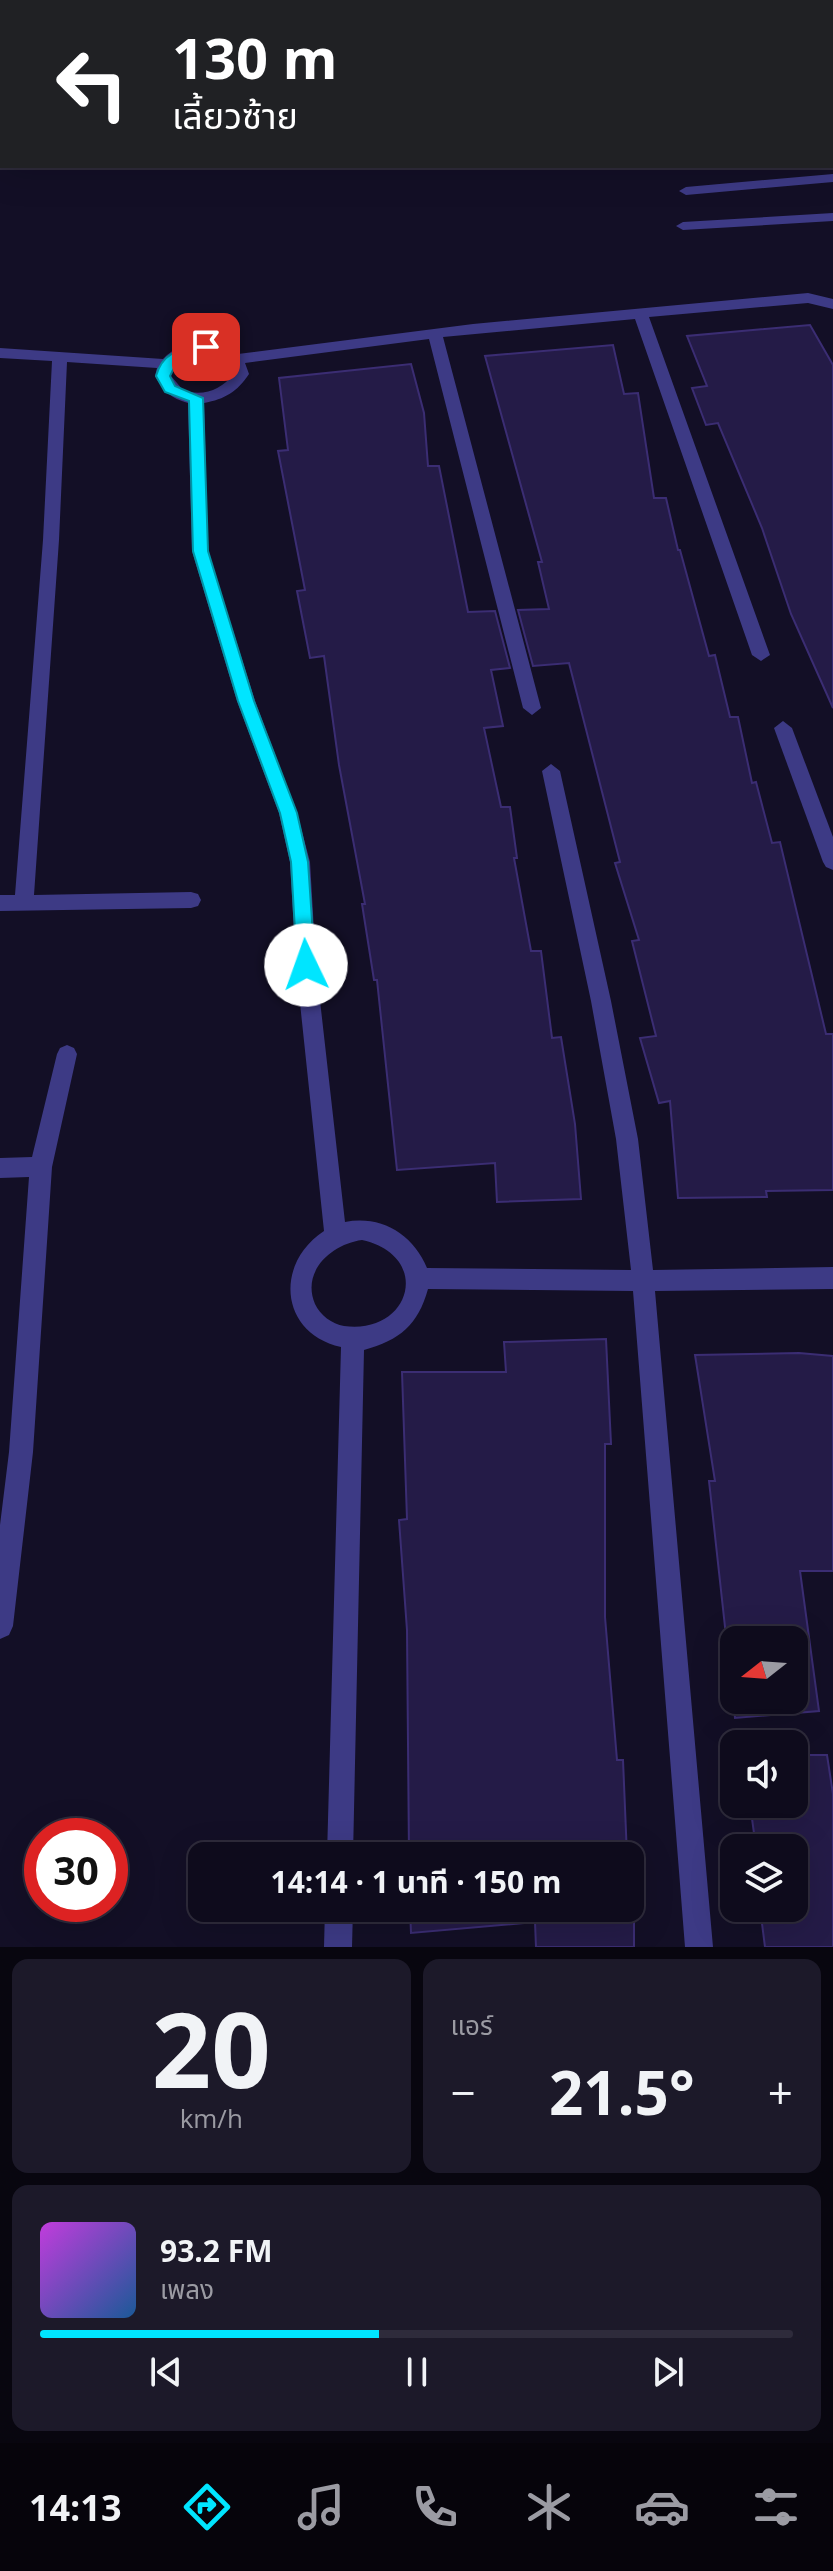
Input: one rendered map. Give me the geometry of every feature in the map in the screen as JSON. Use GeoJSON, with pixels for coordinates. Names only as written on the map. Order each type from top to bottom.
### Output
{"type":"FeatureCollection","features":[{"type":"Feature","properties":{"kind":"street"},"geometry":{"type":"LineString","coordinates":[[686,191],[833,178]]}},
{"type":"Feature","properties":{"kind":"street"},"geometry":{"type":"LineString","coordinates":[[683,226],[833,217]]}},
{"type":"Feature","properties":{"kind":"street"},"geometry":{"type":"LineString","coordinates":[[0,353],[166,364],[183,352],[206,347],[218,349],[236,359],[435,334],[808,298],[833,304]]}},
{"type":"Feature","properties":{"kind":"street"},"geometry":{"type":"LineString","coordinates":[[641,315],[761,655]]}},
{"type":"Feature","properties":{"kind":"street"},"geometry":{"type":"LineString","coordinates":[[435,334],[532,708]]}},
{"type":"Feature","properties":{"kind":"street"},"geometry":{"type":"LineString","coordinates":[[24,903],[51,540],[60,355]]}},
{"type":"Feature","properties":{"kind":"street"},"geometry":{"type":"LineString","coordinates":[[166,364],[163,376],[170,389],[196,398],[221,394],[231,388],[241,374],[236,359]]}},
{"type":"Feature","properties":{"kind":"street"},"geometry":{"type":"LineString","coordinates":[[196,398],[200,551],[241,687],[288,813],[300,862],[306,965],[335,1235]]}},
{"type":"Feature","properties":{"kind":"street"},"geometry":{"type":"LineString","coordinates":[[783,728],[833,862]]}},
{"type":"Feature","properties":{"kind":"street"},"geometry":{"type":"LineString","coordinates":[[551,771],[595,971],[627,1139],[643,1281],[699,1947]]}},
{"type":"Feature","properties":{"kind":"street"},"geometry":{"type":"LineString","coordinates":[[0,903],[191,900]]}},
{"type":"Feature","properties":{"kind":"street"},"geometry":{"type":"LineString","coordinates":[[0,1626],[21,1452],[41,1167],[67,1054]]}},
{"type":"Feature","properties":{"kind":"street"},"geometry":{"type":"LineString","coordinates":[[0,1168],[41,1167]]}},
{"type":"Feature","properties":{"kind":"street"},"geometry":{"type":"LineString","coordinates":[[362,1230],[388,1236],[408,1253],[418,1278],[415,1302],[401,1324],[379,1338],[353,1341],[328,1333],[309,1316],[300,1294],[302,1270],[315,1249],[335,1235],[362,1230]]}},
{"type":"Feature","properties":{"kind":"street"},"geometry":{"type":"LineString","coordinates":[[418,1278],[643,1281],[833,1278]]}},
{"type":"Feature","properties":{"kind":"street"},"geometry":{"type":"LineString","coordinates":[[340,1842],[353,1341]]}},
{"type":"Feature","properties":{"kind":"street"},"geometry":{"type":"LineString","coordinates":[[338,1947],[339,1922]]}},
{"type":"Feature","properties":{"kind":"building"},"geometry":{"type":"Polygon","coordinates":[[[810,325],[833,365],[833,708],[791,614],[762,528],[718,423],[706,425],[692,388],[707,386],[687,336],[810,325]]]}},
{"type":"Feature","properties":{"kind":"building"},"geometry":{"type":"Polygon","coordinates":[[[613,345],[624,394],[638,393],[654,498],[666,498],[709,656],[715,655],[730,717],[738,717],[752,783],[756,782],[772,843],[780,842],[826,1034],[833,1034],[833,1190],[766,1191],[767,1197],[678,1198],[670,1101],[659,1103],[640,1038],[656,1036],[632,941],[639,940],[615,863],[620,862],[569,663],[533,666],[518,610],[549,609],[538,562],[542,562],[485,356],[613,345]]]}},
{"type":"Feature","properties":{"kind":"building"},"geometry":{"type":"Polygon","coordinates":[[[411,364],[424,413],[428,466],[439,466],[468,612],[495,611],[510,668],[491,670],[503,726],[484,728],[501,807],[510,807],[517,858],[514,858],[531,951],[541,951],[552,1038],[561,1037],[575,1124],[581,1199],[497,1202],[495,1163],[397,1170],[377,980],[374,980],[362,904],[365,904],[339,765],[324,656],[310,658],[297,591],[305,590],[278,451],[288,450],[279,378],[411,364]]]}},
{"type":"Feature","properties":{"kind":"building"},"geometry":{"type":"Polygon","coordinates":[[[606,1339],[611,1444],[605,1444],[605,1617],[617,1760],[623,1760],[626,1842],[409,1842],[407,1630],[399,1520],[407,1519],[402,1372],[506,1372],[504,1342],[606,1339]]]}},
{"type":"Feature","properties":{"kind":"building"},"geometry":{"type":"Polygon","coordinates":[[[799,1353],[833,1356],[833,1571],[800,1571],[807,1626],[725,1626],[709,1481],[715,1481],[695,1355],[799,1353]]]}},
{"type":"Feature","properties":{"kind":"building"},"geometry":{"type":"Polygon","coordinates":[[[808,1630],[819,1711],[808,1712],[808,1630]]]}},
{"type":"Feature","properties":{"kind":"building"},"geometry":{"type":"Polygon","coordinates":[[[735,1714],[783,1714],[735,1718],[735,1714]]]}},
{"type":"Feature","properties":{"kind":"building"},"geometry":{"type":"Polygon","coordinates":[[[808,1755],[827,1755],[833,1794],[833,1947],[765,1947],[762,1922],[808,1922],[808,1834],[754,1834],[752,1818],[808,1818],[808,1755]]]}},
{"type":"Feature","properties":{"kind":"building"},"geometry":{"type":"Polygon","coordinates":[[[411,1922],[535,1922],[411,1933],[411,1922]]]}},
{"type":"Feature","properties":{"kind":"building"},"geometry":{"type":"Polygon","coordinates":[[[535,1922],[634,1922],[634,1947],[536,1947],[535,1922]]]}},
{"type":"Feature","properties":{"kind":"route"},"geometry":{"type":"LineString","coordinates":[[206,347],[194,348],[173,357],[162,372],[170,389],[196,398],[200,551],[222,630],[288,813],[300,862],[306,965]]}}]}
